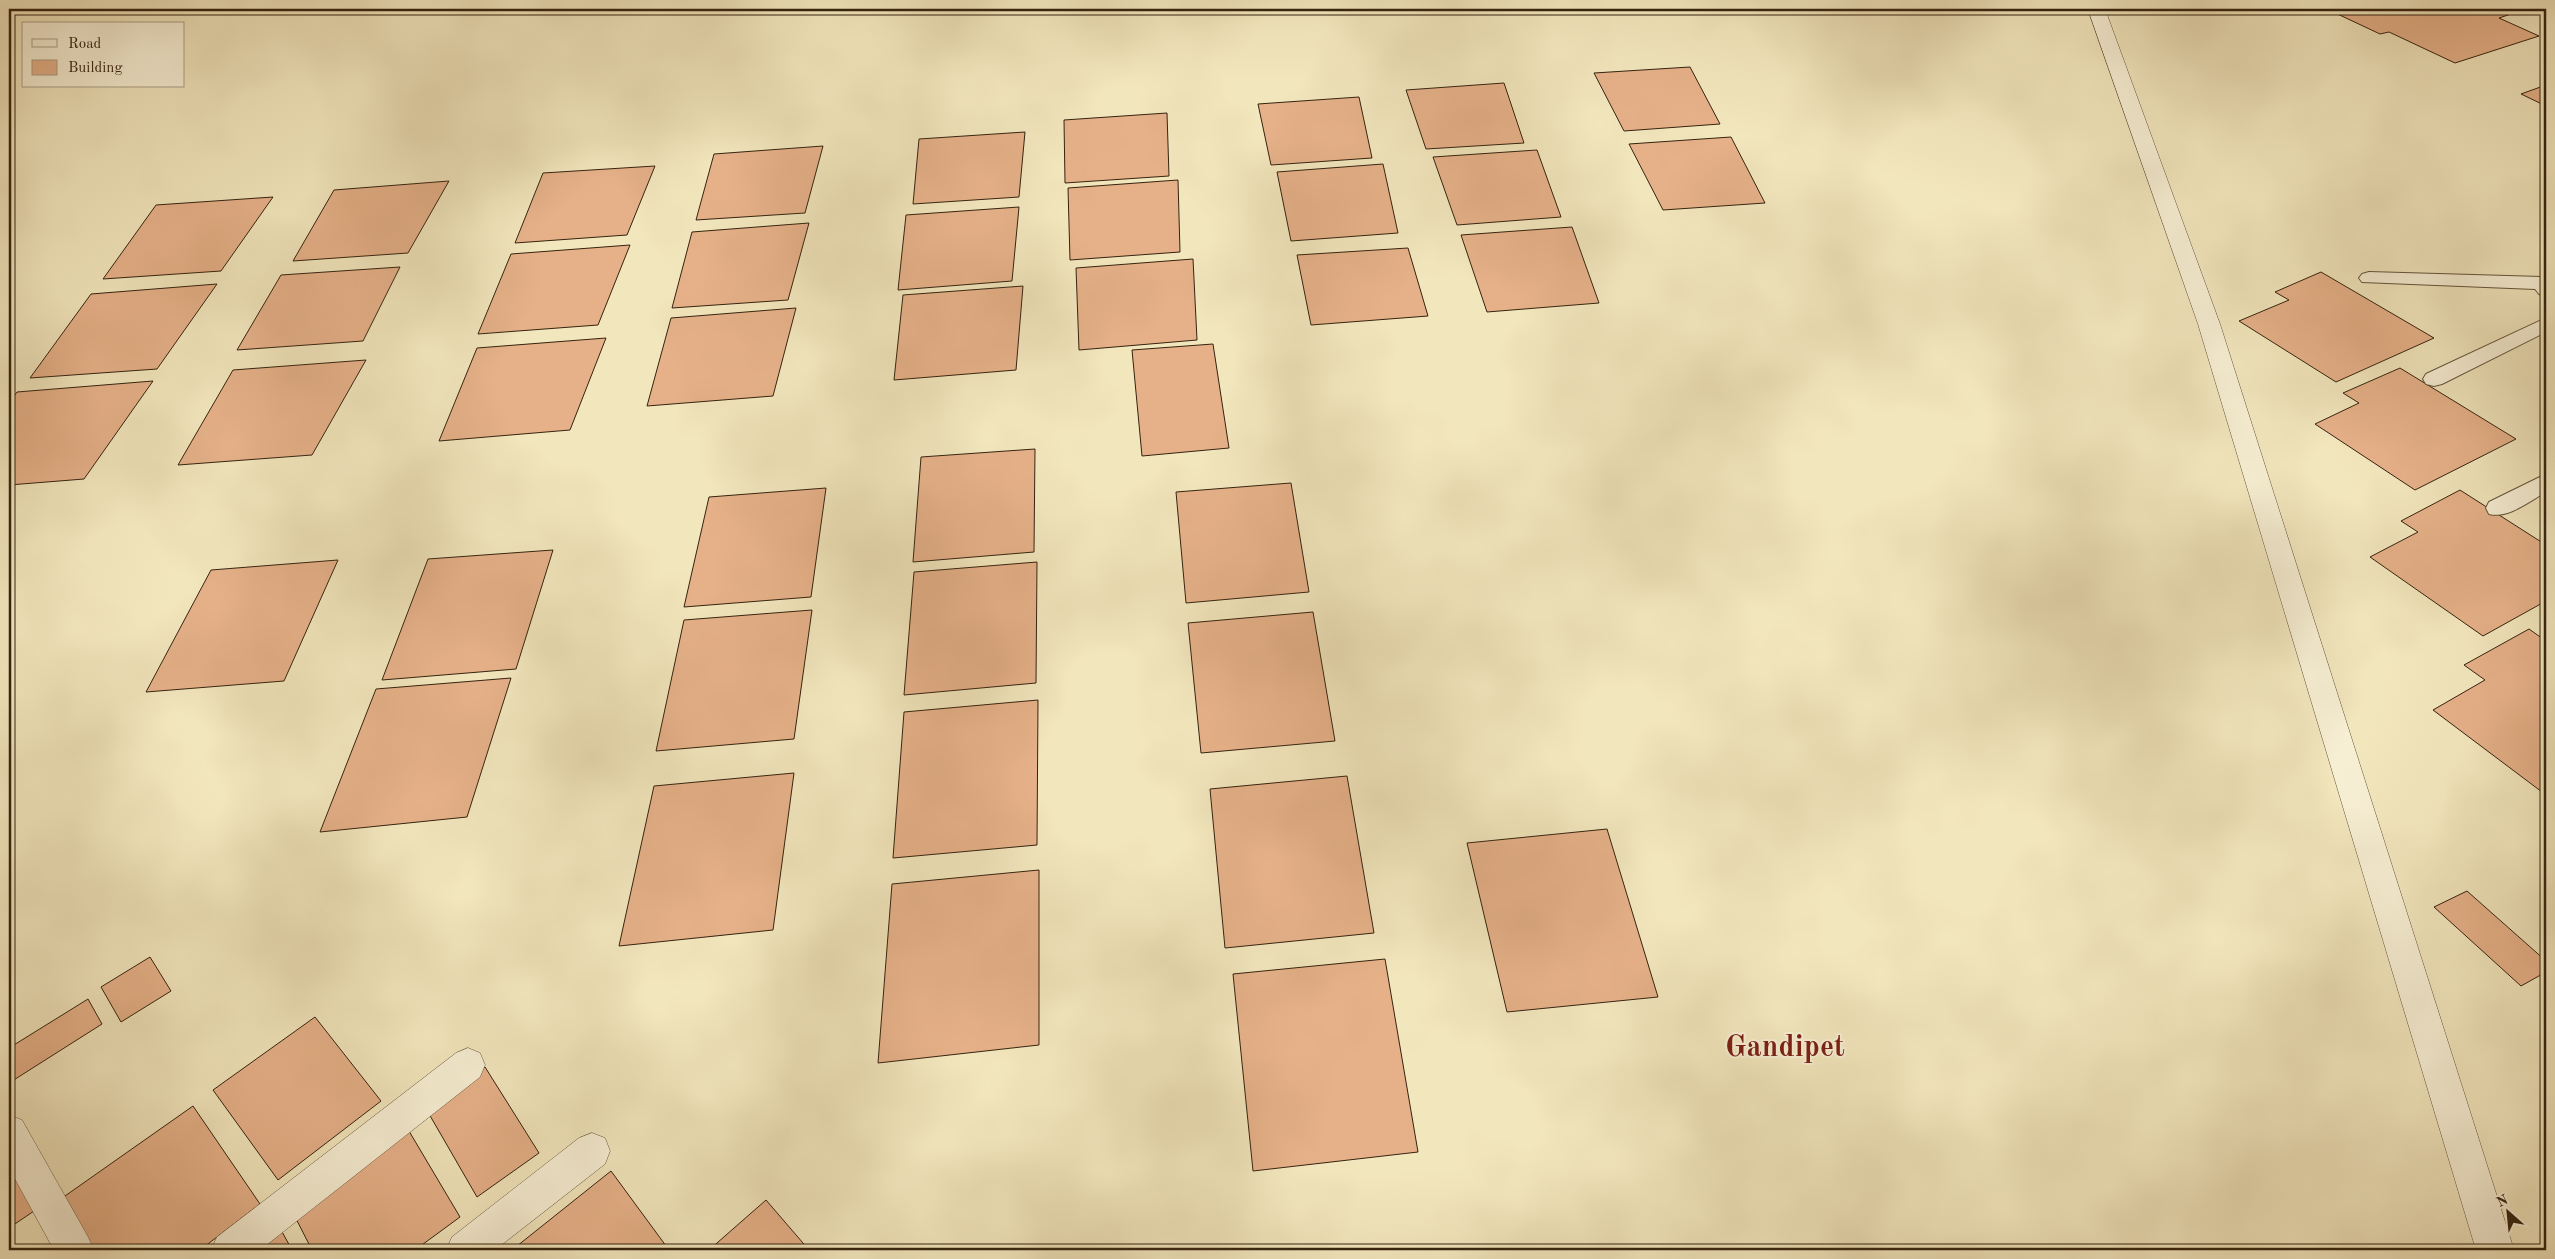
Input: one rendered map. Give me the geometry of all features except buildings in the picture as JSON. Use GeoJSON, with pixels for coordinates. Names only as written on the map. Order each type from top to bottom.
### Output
{"type":"FeatureCollection","features":[{"type":"Feature","properties":{"kind":"street"},"geometry":{"type":"LineString","coordinates":[[2096,9],[2209,324],[2495,1250]]}},
{"type":"Feature","properties":{"kind":"street"},"geometry":{"type":"LineString","coordinates":[[230,1250],[468,1066]]}},
{"type":"Feature","properties":{"kind":"street"},"geometry":{"type":"LineString","coordinates":[[9,1133],[75,1250]]}},
{"type":"Feature","properties":{"kind":"street"},"geometry":{"type":"LineString","coordinates":[[465,1250],[592,1151]]}},
{"type":"Feature","properties":{"kind":"lane"},"geometry":{"type":"LineString","coordinates":[[2369,278],[2542,283],[2546,290]]}},
{"type":"Feature","properties":{"kind":"lane"},"geometry":{"type":"LineString","coordinates":[[2434,379],[2546,324]]}},
{"type":"Feature","properties":{"kind":"lane"},"geometry":{"type":"LineString","coordinates":[[2498,508],[2546,482]]}},
{"type":"Feature","properties":{"kind":"district","name":"Gandipet"},"geometry":{"type":"Point","coordinates":[1785,1048]}}]}
